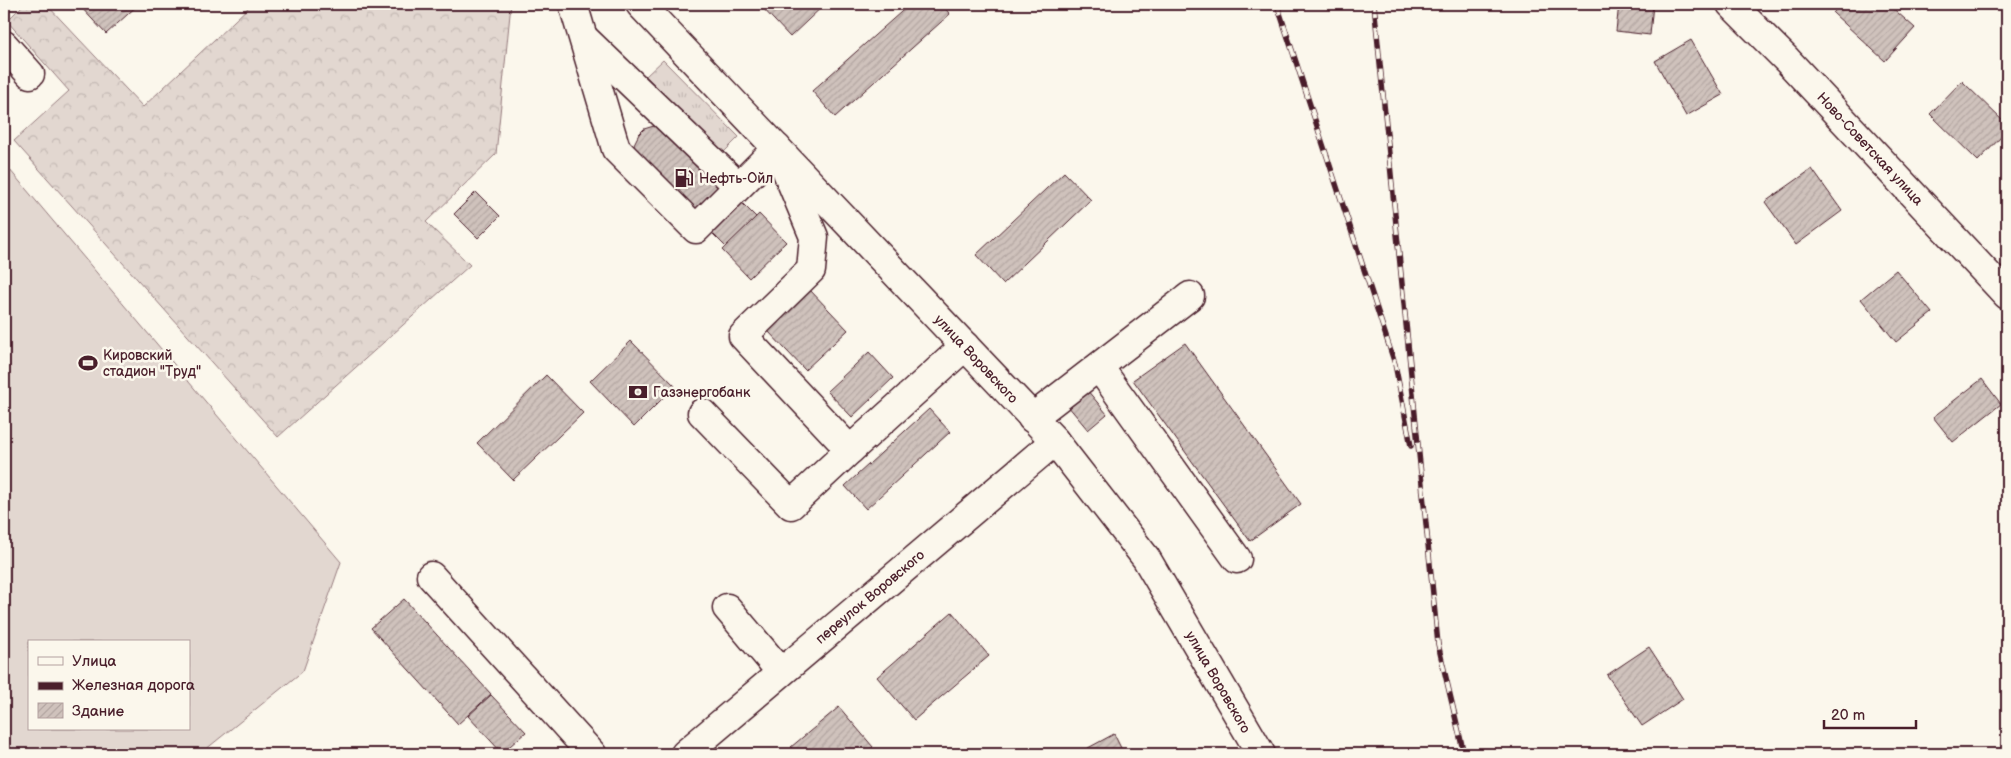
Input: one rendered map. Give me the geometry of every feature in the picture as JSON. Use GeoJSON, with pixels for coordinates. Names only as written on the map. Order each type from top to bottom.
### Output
{"type":"FeatureCollection","features":[{"type":"Feature","properties":{"kind":"street"},"geometry":{"type":"LineString","coordinates":[[573,4],[616,149],[696,229],[777,148],[814,237],[810,270],[743,336],[850,450]]}},
{"type":"Feature","properties":{"kind":"street","name":"улица Воровского"},"geometry":{"type":"LineString","coordinates":[[640,4],[1054,441],[1146,558],[1261,754]]}},
{"type":"Feature","properties":{"kind":"street","name":"Ново-Советская улица"},"geometry":{"type":"LineString","coordinates":[[1731,4],[1787,60],[2007,295]]}},
{"type":"Feature","properties":{"kind":"street"},"geometry":{"type":"LineString","coordinates":[[583,37],[738,186]]}},
{"type":"Feature","properties":{"kind":"street"},"geometry":{"type":"LineString","coordinates":[[4,45],[30,74]]}},
{"type":"Feature","properties":{"kind":"street"},"geometry":{"type":"LineString","coordinates":[[1032,418],[1190,296]]}},
{"type":"Feature","properties":{"kind":"street"},"geometry":{"type":"LineString","coordinates":[[702,413],[791,505],[965,346]]}},
{"type":"Feature","properties":{"kind":"street"},"geometry":{"type":"LineString","coordinates":[[1099,367],[1237,559]]}},
{"type":"Feature","properties":{"kind":"street","name":"переулок Воровского"},"geometry":{"type":"LineString","coordinates":[[685,754],[1054,441]]}},
{"type":"Feature","properties":{"kind":"street"},"geometry":{"type":"LineString","coordinates":[[431,576],[592,754]]}},
{"type":"Feature","properties":{"kind":"street"},"geometry":{"type":"LineString","coordinates":[[727,608],[781,672]]}},
{"type":"Feature","properties":{"kind":"green space"},"geometry":{"type":"Polygon","coordinates":[[[24,4],[46,4],[143,107],[252,4],[511,4],[496,154],[426,222],[470,265],[278,437],[14,141],[69,91],[7,21],[24,4]]]}},
{"type":"Feature","properties":{"kind":"green space"},"geometry":{"type":"Polygon","coordinates":[[[663,60],[739,137],[723,153],[646,76],[663,60]]]}},
{"type":"Feature","properties":{"kind":"green space","name":"Кировский стадион \"Труд\""},"geometry":{"type":"Polygon","coordinates":[[[4,163],[341,562],[303,671],[200,754],[4,754],[4,163]]]}},
{"type":"Feature","properties":{"kind":"building"},"geometry":{"type":"Polygon","coordinates":[[[78,4],[139,4],[106,34],[78,4]]]}},
{"type":"Feature","properties":{"kind":"building"},"geometry":{"type":"Polygon","coordinates":[[[759,4],[825,4],[790,37],[759,4]]]}},
{"type":"Feature","properties":{"kind":"building"},"geometry":{"type":"Polygon","coordinates":[[[910,4],[941,4],[950,14],[835,117],[812,91],[910,4]]]}},
{"type":"Feature","properties":{"kind":"building"},"geometry":{"type":"Polygon","coordinates":[[[1619,4],[1653,4],[1650,35],[1616,31],[1619,4]]]}},
{"type":"Feature","properties":{"kind":"building"},"geometry":{"type":"Polygon","coordinates":[[[1841,4],[1888,4],[1915,28],[1885,61],[1833,13],[1841,4]]]}},
{"type":"Feature","properties":{"kind":"building"},"geometry":{"type":"Polygon","coordinates":[[[1691,40],[1723,95],[1686,116],[1655,61],[1691,40]]]}},
{"type":"Feature","properties":{"kind":"building"},"geometry":{"type":"Polygon","coordinates":[[[1962,81],[2007,125],[2007,131],[1978,161],[1930,114],[1962,81]]]}},
{"type":"Feature","properties":{"kind":"building"},"geometry":{"type":"Polygon","coordinates":[[[664,125],[756,217],[726,247],[634,155],[634,144],[639,134],[644,129],[664,125]]]}},
{"type":"Feature","properties":{"kind":"building"},"geometry":{"type":"Polygon","coordinates":[[[1812,169],[1842,211],[1796,245],[1765,202],[1812,169]]]}},
{"type":"Feature","properties":{"kind":"building"},"geometry":{"type":"Polygon","coordinates":[[[1064,172],[1091,200],[1003,284],[976,255],[1064,172]]]}},
{"type":"Feature","properties":{"kind":"building"},"geometry":{"type":"Polygon","coordinates":[[[476,192],[500,216],[478,238],[454,214],[476,192]]]}},
{"type":"Feature","properties":{"kind":"building"},"geometry":{"type":"Polygon","coordinates":[[[759,214],[786,242],[749,278],[722,250],[759,214]]]}},
{"type":"Feature","properties":{"kind":"building"},"geometry":{"type":"Polygon","coordinates":[[[1896,270],[1932,313],[1896,342],[1861,299],[1896,270]]]}},
{"type":"Feature","properties":{"kind":"building"},"geometry":{"type":"Polygon","coordinates":[[[809,289],[848,330],[805,370],[767,330],[809,289]]]}},
{"type":"Feature","properties":{"kind":"building"},"geometry":{"type":"Polygon","coordinates":[[[631,341],[675,386],[634,427],[590,381],[631,341]]]}},
{"type":"Feature","properties":{"kind":"building"},"geometry":{"type":"Polygon","coordinates":[[[1185,343],[1301,504],[1250,541],[1133,380],[1185,343]]]}},
{"type":"Feature","properties":{"kind":"building"},"geometry":{"type":"Polygon","coordinates":[[[869,352],[893,378],[852,417],[827,391],[869,352]]]}},
{"type":"Feature","properties":{"kind":"building"},"geometry":{"type":"Polygon","coordinates":[[[546,375],[583,413],[513,480],[477,443],[546,375]]]}},
{"type":"Feature","properties":{"kind":"building"},"geometry":{"type":"Polygon","coordinates":[[[1982,379],[2001,404],[1953,442],[1933,417],[1982,379]]]}},
{"type":"Feature","properties":{"kind":"building"},"geometry":{"type":"Polygon","coordinates":[[[1087,390],[1107,414],[1088,430],[1068,406],[1087,390]]]}},
{"type":"Feature","properties":{"kind":"building"},"geometry":{"type":"Polygon","coordinates":[[[929,409],[950,432],[866,509],[845,486],[929,409]]]}},
{"type":"Feature","properties":{"kind":"building"},"geometry":{"type":"Polygon","coordinates":[[[404,599],[491,694],[458,724],[371,628],[404,599]]]}},
{"type":"Feature","properties":{"kind":"building"},"geometry":{"type":"Polygon","coordinates":[[[952,612],[989,656],[914,720],[877,677],[952,612]]]}},
{"type":"Feature","properties":{"kind":"building"},"geometry":{"type":"Polygon","coordinates":[[[1649,647],[1683,699],[1642,726],[1607,675],[1649,647]]]}},
{"type":"Feature","properties":{"kind":"building"},"geometry":{"type":"Polygon","coordinates":[[[491,695],[526,732],[502,753],[468,716],[491,695]]]}},
{"type":"Feature","properties":{"kind":"building"},"geometry":{"type":"Polygon","coordinates":[[[839,707],[873,747],[865,754],[797,754],[791,747],[839,707]]]}},
{"type":"Feature","properties":{"kind":"building"},"geometry":{"type":"Polygon","coordinates":[[[1114,734],[1124,754],[1077,754],[1114,734]]]}},
{"type":"Feature","properties":{"kind":"railway"},"geometry":{"type":"LineString","coordinates":[[1277,4],[1395,364],[1411,446]]}},
{"type":"Feature","properties":{"kind":"railway"},"geometry":{"type":"LineString","coordinates":[[1374,4],[1438,644],[1464,754]]}},
{"type":"Feature","properties":{"kind":"place","name":"Нефть-Ойл"},"geometry":{"type":"Point","coordinates":[684,178]}},
{"type":"Feature","properties":{"kind":"place","name":"Кировский стадион \"Труд\""},"geometry":{"type":"Point","coordinates":[88,363]}},
{"type":"Feature","properties":{"kind":"place","name":"Газэнергобанк"},"geometry":{"type":"Point","coordinates":[638,392]}}]}
